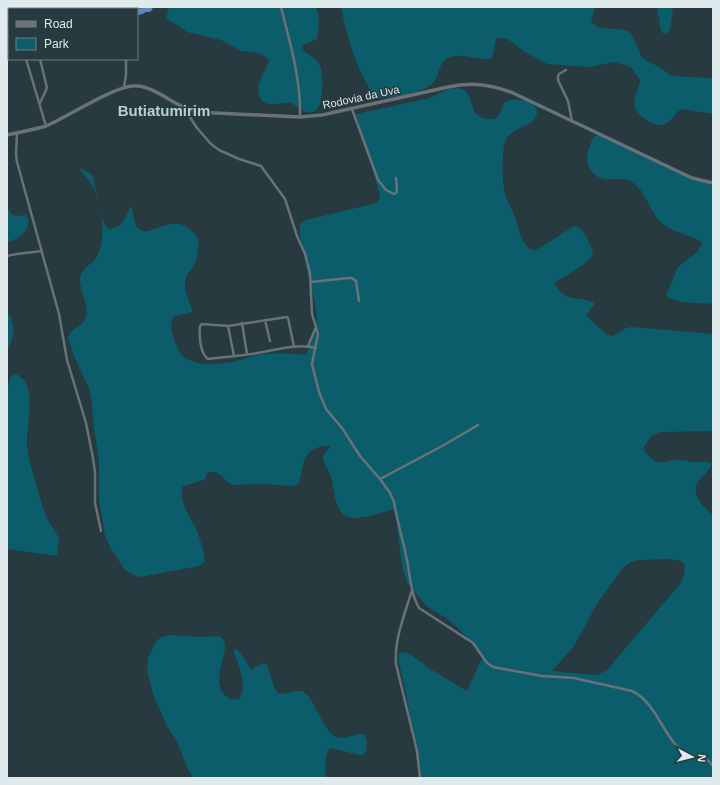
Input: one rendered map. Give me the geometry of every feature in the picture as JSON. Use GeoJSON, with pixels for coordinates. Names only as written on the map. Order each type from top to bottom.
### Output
{"type":"FeatureCollection","features":[{"type":"Feature","properties":{"kind":"street"},"geometry":{"type":"LineString","coordinates":[[281,7],[295,67],[300,104],[300,117]]}},
{"type":"Feature","properties":{"kind":"street"},"geometry":{"type":"LineString","coordinates":[[26,60],[46,126]]}},
{"type":"Feature","properties":{"kind":"street"},"geometry":{"type":"LineString","coordinates":[[40,60],[47,88],[40,103]]}},
{"type":"Feature","properties":{"kind":"street"},"geometry":{"type":"LineString","coordinates":[[124,88],[126,60]]}},
{"type":"Feature","properties":{"kind":"street"},"geometry":{"type":"LineString","coordinates":[[566,70],[558,76],[568,101],[572,122]]}},
{"type":"Feature","properties":{"kind":"street","name":"Rodovia da Uva"},"geometry":{"type":"LineString","coordinates":[[7,135],[46,126],[124,88],[133,86],[142,86],[184,108],[204,113],[300,117],[322,115],[352,109],[448,87],[476,84],[489,85],[505,90],[692,178],[713,183]]}},
{"type":"Feature","properties":{"kind":"street"},"geometry":{"type":"LineString","coordinates":[[184,108],[197,128],[215,148],[238,159],[261,166],[274,182],[288,204],[297,236],[308,264],[311,282],[312,314],[318,334],[312,364],[319,392],[326,409],[342,428],[360,456],[390,493],[394,502],[407,558],[412,589],[419,608],[473,643],[487,663],[493,667],[542,676],[574,678],[632,691],[639,694],[676,745],[685,753],[706,758],[711,762],[713,767]]}},
{"type":"Feature","properties":{"kind":"street"},"geometry":{"type":"LineString","coordinates":[[352,109],[378,180],[386,190],[394,194],[397,192],[396,178]]}},
{"type":"Feature","properties":{"kind":"street"},"geometry":{"type":"LineString","coordinates":[[17,133],[17,162],[59,314],[67,360],[80,403],[93,458],[95,472],[95,503],[101,531]]}},
{"type":"Feature","properties":{"kind":"street"},"geometry":{"type":"LineString","coordinates":[[7,256],[17,253],[41,251]]}},
{"type":"Feature","properties":{"kind":"street"},"geometry":{"type":"LineString","coordinates":[[311,282],[352,278],[356,281],[359,300]]}},
{"type":"Feature","properties":{"kind":"street"},"geometry":{"type":"LineString","coordinates":[[294,347],[287,317],[228,326],[202,324],[200,326],[201,344],[204,354],[208,359],[294,347],[308,346],[316,348]]}},
{"type":"Feature","properties":{"kind":"street"},"geometry":{"type":"LineString","coordinates":[[265,320],[270,341]]}},
{"type":"Feature","properties":{"kind":"street"},"geometry":{"type":"LineString","coordinates":[[242,323],[247,354]]}},
{"type":"Feature","properties":{"kind":"street"},"geometry":{"type":"LineString","coordinates":[[228,326],[234,356]]}},
{"type":"Feature","properties":{"kind":"street"},"geometry":{"type":"LineString","coordinates":[[308,346],[316,327]]}},
{"type":"Feature","properties":{"kind":"street"},"geometry":{"type":"LineString","coordinates":[[380,479],[478,425]]}},
{"type":"Feature","properties":{"kind":"street"},"geometry":{"type":"LineString","coordinates":[[412,589],[397,644],[396,664],[417,751],[420,778]]}},
{"type":"Feature","properties":{"kind":"green space"},"geometry":{"type":"Polygon","coordinates":[[[169,7],[316,7],[319,18],[317,39],[303,45],[302,48],[318,62],[320,66],[322,93],[317,109],[310,113],[290,103],[265,103],[259,96],[258,87],[269,61],[266,57],[258,53],[241,51],[221,40],[187,32],[166,19],[169,7]]]}},
{"type":"Feature","properties":{"kind":"green space"},"geometry":{"type":"Polygon","coordinates":[[[341,7],[595,7],[591,21],[597,27],[625,30],[631,33],[642,58],[672,76],[713,78],[713,114],[681,109],[665,124],[661,125],[651,123],[646,120],[635,108],[634,101],[640,80],[631,67],[614,62],[589,67],[547,64],[504,38],[497,38],[493,55],[490,59],[465,56],[450,57],[444,61],[436,79],[430,86],[409,94],[379,98],[372,92],[366,82],[354,56],[341,7]]]}},
{"type":"Feature","properties":{"kind":"green space"},"geometry":{"type":"Polygon","coordinates":[[[657,7],[673,7],[670,29],[667,34],[664,34],[661,31],[657,7]]]}},
{"type":"Feature","properties":{"kind":"green space"},"geometry":{"type":"Polygon","coordinates":[[[456,88],[465,90],[469,96],[475,113],[485,118],[496,118],[499,115],[504,103],[508,101],[524,100],[533,105],[536,108],[537,113],[535,118],[531,122],[510,134],[506,139],[503,157],[504,189],[514,214],[520,235],[529,248],[533,250],[541,247],[574,226],[580,228],[587,238],[593,251],[592,256],[576,269],[554,283],[558,290],[567,297],[588,300],[594,303],[586,315],[607,335],[613,336],[624,329],[631,327],[713,334],[713,431],[661,432],[651,436],[644,447],[645,452],[655,461],[659,462],[680,460],[711,463],[711,467],[697,484],[696,493],[697,497],[706,509],[713,515],[713,778],[420,778],[398,656],[400,653],[405,652],[410,654],[430,669],[467,691],[483,656],[458,628],[446,618],[426,606],[407,582],[402,566],[395,509],[356,518],[350,518],[342,513],[337,503],[331,476],[323,459],[325,453],[331,446],[319,447],[308,454],[297,485],[232,485],[219,474],[208,472],[205,479],[182,487],[184,505],[198,535],[205,562],[199,566],[140,577],[125,570],[111,549],[105,536],[99,500],[99,459],[94,429],[92,402],[89,388],[74,356],[68,338],[69,334],[84,321],[86,316],[87,311],[80,279],[82,272],[96,258],[99,251],[102,232],[101,213],[107,228],[116,228],[122,222],[131,205],[136,226],[142,231],[150,231],[170,224],[180,224],[194,233],[198,239],[196,260],[185,279],[186,294],[193,312],[175,316],[171,323],[176,345],[180,353],[185,358],[198,363],[214,364],[238,361],[251,356],[273,353],[306,355],[315,329],[317,318],[314,297],[308,276],[300,235],[300,224],[305,220],[373,204],[380,198],[356,114],[430,98],[446,90],[456,88]],[[670,559],[638,560],[631,562],[624,567],[598,602],[574,646],[552,671],[597,675],[607,670],[680,584],[684,575],[685,565],[681,561],[670,559]]]}},
{"type":"Feature","properties":{"kind":"green space"},"geometry":{"type":"Polygon","coordinates":[[[597,135],[603,136],[700,181],[713,184],[713,304],[681,302],[666,295],[678,267],[696,253],[702,245],[700,241],[674,231],[661,222],[653,212],[641,190],[629,180],[605,179],[595,175],[592,172],[589,168],[587,158],[592,141],[597,135]]]}},
{"type":"Feature","properties":{"kind":"green space"},"geometry":{"type":"Polygon","coordinates":[[[78,167],[90,173],[93,177],[99,202],[93,187],[78,167]]]}},
{"type":"Feature","properties":{"kind":"green space"},"geometry":{"type":"Polygon","coordinates":[[[7,201],[12,215],[21,216],[26,214],[28,224],[27,228],[20,236],[7,243],[7,201]]]}},
{"type":"Feature","properties":{"kind":"green space"},"geometry":{"type":"Polygon","coordinates":[[[7,315],[10,315],[13,324],[13,336],[7,349],[7,315]]]}},
{"type":"Feature","properties":{"kind":"green space"},"geometry":{"type":"Polygon","coordinates":[[[15,374],[22,378],[27,385],[29,393],[28,452],[39,496],[48,521],[59,539],[57,556],[7,549],[7,394],[10,377],[15,374]]]}},
{"type":"Feature","properties":{"kind":"green space"},"geometry":{"type":"Polygon","coordinates":[[[168,635],[199,637],[220,636],[224,641],[225,650],[219,678],[222,691],[228,698],[232,700],[239,699],[242,695],[243,689],[242,676],[234,653],[234,650],[236,649],[240,652],[251,670],[263,663],[267,665],[275,689],[278,693],[281,694],[302,691],[305,693],[313,703],[324,724],[332,735],[344,738],[357,734],[364,734],[367,742],[366,752],[363,755],[359,755],[330,748],[326,754],[326,778],[193,778],[177,742],[167,726],[154,697],[147,671],[148,658],[156,642],[160,638],[168,635]]]}},
{"type":"Feature","properties":{"kind":"waterway"},"geometry":{"type":"LineString","coordinates":[[104,8],[108,7]]}},
{"type":"Feature","properties":{"kind":"waterway"},"geometry":{"type":"LineString","coordinates":[[138,12],[149,9],[150,7]]}},
{"type":"Feature","properties":{"kind":"district","name":"Butiatumirim"},"geometry":{"type":"Point","coordinates":[164,111]}}]}
